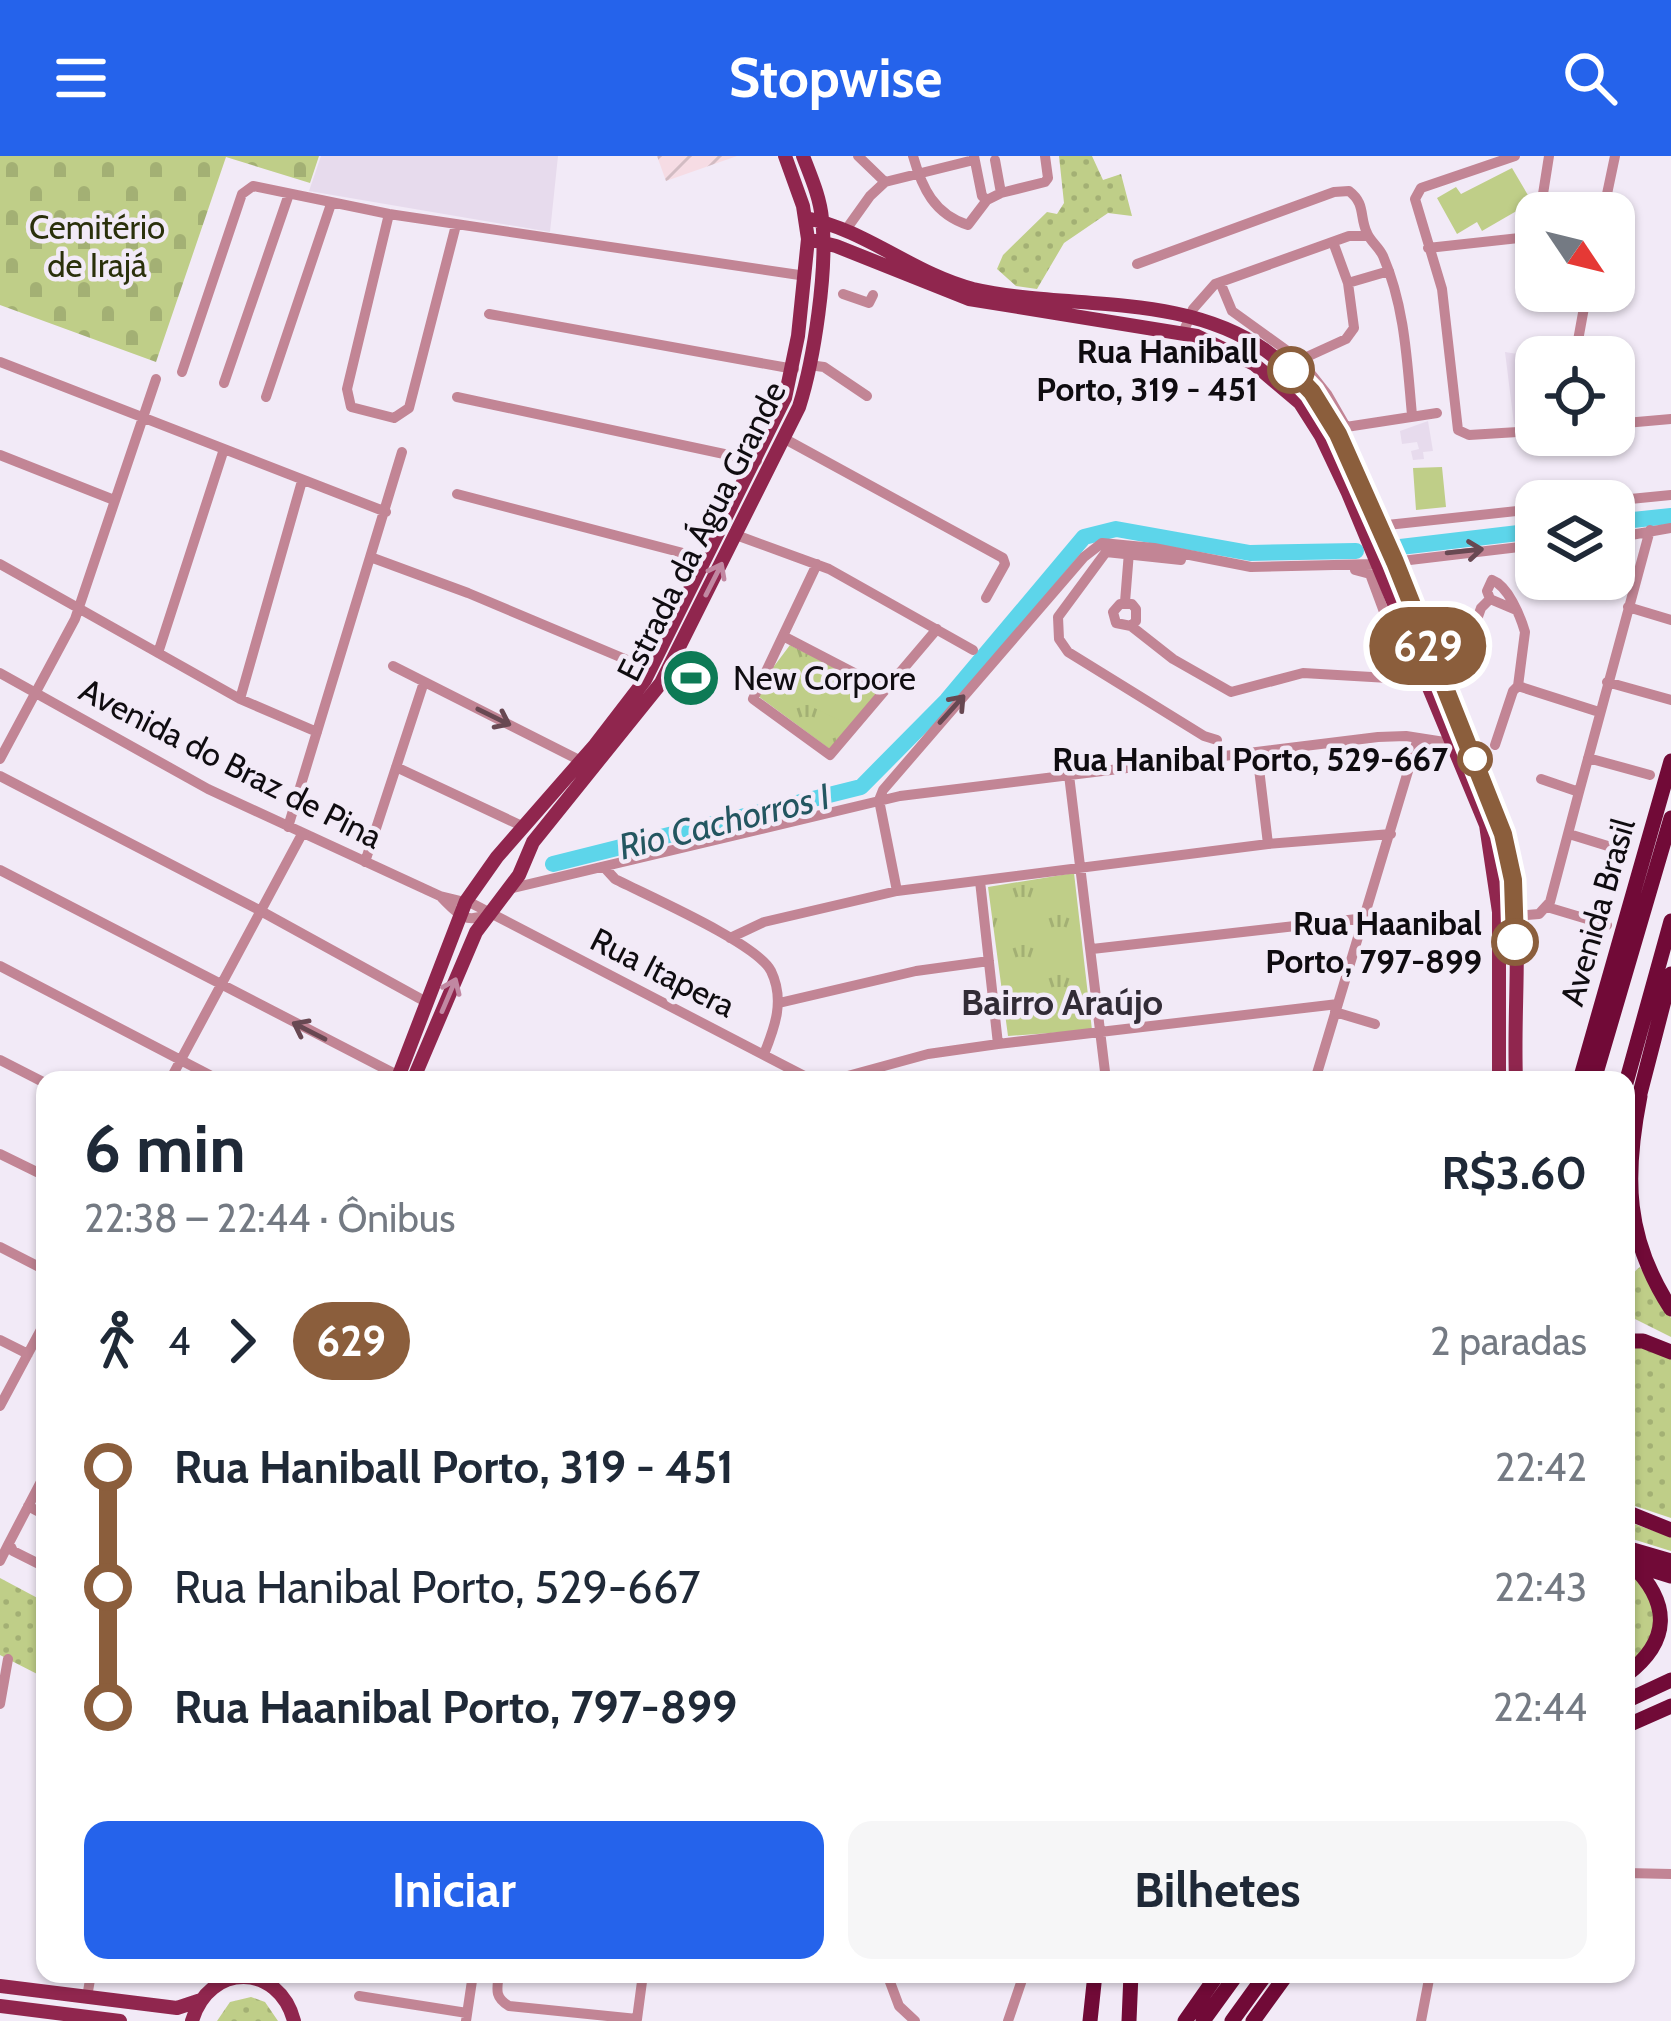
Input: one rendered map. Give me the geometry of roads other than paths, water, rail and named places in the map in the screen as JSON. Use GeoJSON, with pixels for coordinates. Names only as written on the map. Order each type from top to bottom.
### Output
{"type":"FeatureCollection","features":[{"type":"Feature","properties":{"kind":"highway","name":"Avenida Brasil"},"geometry":{"type":"LineString","coordinates":[[1583,1071],[1671,761]]}},
{"type":"Feature","properties":{"kind":"highway","name":"Avenida Brasil"},"geometry":{"type":"LineString","coordinates":[[1596,1071],[1671,818]]}},
{"type":"Feature","properties":{"kind":"highway"},"geometry":{"type":"LineString","coordinates":[[1629,1071],[1671,921]]}},
{"type":"Feature","properties":{"kind":"highway"},"geometry":{"type":"LineString","coordinates":[[1635,1111],[1671,974]]}},
{"type":"Feature","properties":{"kind":"highway"},"geometry":{"type":"LineString","coordinates":[[1593,1071],[1594,1033]]}},
{"type":"Feature","properties":{"kind":"highway"},"geometry":{"type":"LineString","coordinates":[[1635,1130],[1640,1096]]}},
{"type":"Feature","properties":{"kind":"highway"},"geometry":{"type":"LineString","coordinates":[[1635,1236],[1671,1309]]}},
{"type":"Feature","properties":{"kind":"highway"},"geometry":{"type":"LineString","coordinates":[[1635,1257],[1645,1264]]}},
{"type":"Feature","properties":{"kind":"highway"},"geometry":{"type":"LineString","coordinates":[[1635,1341],[1671,1352]]}},
{"type":"Feature","properties":{"kind":"highway"},"geometry":{"type":"LineString","coordinates":[[1635,1515],[1671,1528]]}},
{"type":"Feature","properties":{"kind":"highway"},"geometry":{"type":"LineString","coordinates":[[1635,1558],[1671,1561]]}},
{"type":"Feature","properties":{"kind":"highway"},"geometry":{"type":"LineString","coordinates":[[1635,1561],[1671,1576]]}},
{"type":"Feature","properties":{"kind":"highway"},"geometry":{"type":"LineString","coordinates":[[1635,1565],[1663,1594],[1668,1618],[1659,1648],[1635,1670]]}},
{"type":"Feature","properties":{"kind":"highway"},"geometry":{"type":"LineString","coordinates":[[1635,1697],[1671,1680]]}},
{"type":"Feature","properties":{"kind":"highway"},"geometry":{"type":"LineString","coordinates":[[1635,1722],[1671,1706]]}},
{"type":"Feature","properties":{"kind":"highway"},"geometry":{"type":"LineString","coordinates":[[1087,2021],[1095,1983]]}},
{"type":"Feature","properties":{"kind":"highway"},"geometry":{"type":"LineString","coordinates":[[1130,2021],[1131,1983]]}},
{"type":"Feature","properties":{"kind":"highway"},"geometry":{"type":"LineString","coordinates":[[1185,2021],[1212,1983]]}},
{"type":"Feature","properties":{"kind":"highway"},"geometry":{"type":"LineString","coordinates":[[1203,2021],[1230,1983]]}},
{"type":"Feature","properties":{"kind":"highway"},"geometry":{"type":"LineString","coordinates":[[1232,2021],[1259,1983]]}},
{"type":"Feature","properties":{"kind":"highway"},"geometry":{"type":"LineString","coordinates":[[1253,2021],[1280,1983]]}},
{"type":"Feature","properties":{"kind":"main road","name":"Estrada da Água Grande"},"geometry":{"type":"LineString","coordinates":[[785,156],[806,218],[823,245]]}},
{"type":"Feature","properties":{"kind":"main road","name":"Estrada da Água Grande"},"geometry":{"type":"LineString","coordinates":[[620,724],[801,367],[823,245],[823,221],[803,156]]}},
{"type":"Feature","properties":{"kind":"main road"},"geometry":{"type":"LineString","coordinates":[[806,218],[823,221],[928,273],[974,289],[1195,312],[1291,370],[1312,392],[1338,434],[1395,562],[1503,834],[1516,916],[1516,1071]]}},
{"type":"Feature","properties":{"kind":"main road","name":"Estrada da Água Grande"},"geometry":{"type":"LineString","coordinates":[[407,1071],[471,941],[509,889],[533,842],[587,764],[670,668],[785,439],[805,387],[801,367],[806,276],[823,245]]}},
{"type":"Feature","properties":{"kind":"main road"},"geometry":{"type":"LineString","coordinates":[[823,245],[969,299],[1183,333],[1225,347],[1254,364],[1300,403],[1322,436],[1376,564],[1423,680],[1437,740],[1481,809],[1492,851],[1499,912],[1501,1071]]}},
{"type":"Feature","properties":{"kind":"main road","name":"Estrada da Água Grande"},"geometry":{"type":"LineString","coordinates":[[406,1071],[463,909],[523,826],[587,764]]}},
{"type":"Feature","properties":{"kind":"main road"},"geometry":{"type":"LineString","coordinates":[[497,857],[513,858],[523,865]]}},
{"type":"Feature","properties":{"kind":"main road"},"geometry":{"type":"LineString","coordinates":[[494,907],[504,922]]}},
{"type":"Feature","properties":{"kind":"main road"},"geometry":{"type":"LineString","coordinates":[[192,2021],[201,2000],[219,1983]]}},
{"type":"Feature","properties":{"kind":"main road"},"geometry":{"type":"LineString","coordinates":[[266,1983],[280,1994],[296,2020]]}},
{"type":"Feature","properties":{"kind":"main road"},"geometry":{"type":"LineString","coordinates":[[0,1986],[177,2008],[201,2000]]}},
{"type":"Feature","properties":{"kind":"main road"},"geometry":{"type":"LineString","coordinates":[[0,2006],[120,2021]]}},
{"type":"Feature","properties":{"kind":"street"},"geometry":{"type":"LineString","coordinates":[[858,156],[885,182]]}},
{"type":"Feature","properties":{"kind":"street"},"geometry":{"type":"LineString","coordinates":[[913,156],[924,194],[959,224],[974,222],[987,200],[1001,193],[1045,182],[1045,156]]}},
{"type":"Feature","properties":{"kind":"street"},"geometry":{"type":"LineString","coordinates":[[1515,156],[1417,191],[1415,203],[1443,292],[1458,430],[1469,435],[1515,432]]}},
{"type":"Feature","properties":{"kind":"street"},"geometry":{"type":"LineString","coordinates":[[1544,192],[1550,156]]}},
{"type":"Feature","properties":{"kind":"street"},"geometry":{"type":"LineString","coordinates":[[1607,192],[1615,156]]}},
{"type":"Feature","properties":{"kind":"street"},"geometry":{"type":"LineString","coordinates":[[845,231],[885,182],[974,158],[987,200]]}},
{"type":"Feature","properties":{"kind":"street"},"geometry":{"type":"LineString","coordinates":[[995,160],[1001,193]]}},
{"type":"Feature","properties":{"kind":"street"},"geometry":{"type":"LineString","coordinates":[[182,371],[242,194],[253,186],[456,225],[806,276]]}},
{"type":"Feature","properties":{"kind":"street"},"geometry":{"type":"LineString","coordinates":[[1137,264],[1342,190],[1360,200],[1367,236],[1376,243],[1388,271],[1405,334],[1412,416]]}},
{"type":"Feature","properties":{"kind":"street"},"geometry":{"type":"LineString","coordinates":[[224,383],[289,194]]}},
{"type":"Feature","properties":{"kind":"street"},"geometry":{"type":"LineString","coordinates":[[266,397],[331,204]]}},
{"type":"Feature","properties":{"kind":"street"},"geometry":{"type":"LineString","coordinates":[[389,214],[346,389],[351,407],[374,416],[394,418],[409,408],[456,225]]}},
{"type":"Feature","properties":{"kind":"street"},"geometry":{"type":"LineString","coordinates":[[1183,333],[1218,283],[1333,242],[1367,236]]}},
{"type":"Feature","properties":{"kind":"street"},"geometry":{"type":"LineString","coordinates":[[1428,248],[1515,238]]}},
{"type":"Feature","properties":{"kind":"street"},"geometry":{"type":"LineString","coordinates":[[1300,361],[1351,334],[1355,322],[1333,242]]}},
{"type":"Feature","properties":{"kind":"street"},"geometry":{"type":"LineString","coordinates":[[1348,283],[1388,271]]}},
{"type":"Feature","properties":{"kind":"street"},"geometry":{"type":"LineString","coordinates":[[1218,283],[1232,311],[1300,361],[1346,427],[1437,413]]}},
{"type":"Feature","properties":{"kind":"street"},"geometry":{"type":"LineString","coordinates":[[843,294],[869,303],[873,295]]}},
{"type":"Feature","properties":{"kind":"street"},"geometry":{"type":"LineString","coordinates":[[489,314],[824,367],[867,396]]}},
{"type":"Feature","properties":{"kind":"street"},"geometry":{"type":"LineString","coordinates":[[0,362],[386,512]]}},
{"type":"Feature","properties":{"kind":"street"},"geometry":{"type":"LineString","coordinates":[[0,759],[79,608],[156,379]]}},
{"type":"Feature","properties":{"kind":"street"},"geometry":{"type":"LineString","coordinates":[[457,397],[757,461]]}},
{"type":"Feature","properties":{"kind":"street"},"geometry":{"type":"LineString","coordinates":[[1635,422],[1671,419]]}},
{"type":"Feature","properties":{"kind":"street"},"geometry":{"type":"LineString","coordinates":[[785,439],[1003,558],[1005,565],[986,598]]}},
{"type":"Feature","properties":{"kind":"street"},"geometry":{"type":"LineString","coordinates":[[158,653],[224,449]]}},
{"type":"Feature","properties":{"kind":"street"},"geometry":{"type":"LineString","coordinates":[[288,826],[402,452]]}},
{"type":"Feature","properties":{"kind":"street"},"geometry":{"type":"LineString","coordinates":[[0,455],[114,500]]}},
{"type":"Feature","properties":{"kind":"street"},"geometry":{"type":"LineString","coordinates":[[240,699],[302,482]]}},
{"type":"Feature","properties":{"kind":"street"},"geometry":{"type":"LineString","coordinates":[[457,494],[706,559]]}},
{"type":"Feature","properties":{"kind":"street"},"geometry":{"type":"LineString","coordinates":[[1635,499],[1671,495]]}},
{"type":"Feature","properties":{"kind":"street"},"geometry":{"type":"LineString","coordinates":[[1362,530],[1515,511]]}},
{"type":"Feature","properties":{"kind":"street"},"geometry":{"type":"LineString","coordinates":[[1635,533],[1671,528]]}},
{"type":"Feature","properties":{"kind":"street"},"geometry":{"type":"LineString","coordinates":[[1516,916],[1534,916],[1547,907],[1650,530]]}},
{"type":"Feature","properties":{"kind":"street"},"geometry":{"type":"LineString","coordinates":[[736,535],[817,564],[973,650]]}},
{"type":"Feature","properties":{"kind":"street"},"geometry":{"type":"LineString","coordinates":[[898,891],[879,800],[896,771],[1084,557],[1102,543],[1251,567],[1376,564],[1515,548]]}},
{"type":"Feature","properties":{"kind":"street"},"geometry":{"type":"LineString","coordinates":[[1216,740],[1068,652],[1059,640],[1058,617],[1110,550],[1254,570],[1364,570],[1370,574],[1400,655],[1397,679]]}},
{"type":"Feature","properties":{"kind":"street"},"geometry":{"type":"LineString","coordinates":[[1125,602],[1129,552]]}},
{"type":"Feature","properties":{"kind":"street"},"geometry":{"type":"LineString","coordinates":[[373,558],[651,670]]}},
{"type":"Feature","properties":{"kind":"street"},"geometry":{"type":"LineString","coordinates":[[0,564],[240,699],[317,732]]}},
{"type":"Feature","properties":{"kind":"street"},"geometry":{"type":"LineString","coordinates":[[817,564],[754,694],[758,706],[830,754],[937,629]]}},
{"type":"Feature","properties":{"kind":"street"},"geometry":{"type":"LineString","coordinates":[[1490,599],[1488,584],[1497,580],[1516,610],[1526,639],[1518,686],[1510,697],[1496,745]]}},
{"type":"Feature","properties":{"kind":"street"},"geometry":{"type":"LineString","coordinates":[[1490,599],[1516,610]]}},
{"type":"Feature","properties":{"kind":"street"},"geometry":{"type":"LineString","coordinates":[[1462,662],[1481,608],[1490,599]]}},
{"type":"Feature","properties":{"kind":"street"},"geometry":{"type":"LineString","coordinates":[[1131,626],[1138,615],[1132,604],[1115,607],[1113,618],[1120,626],[1131,626],[1173,659],[1231,692],[1303,673],[1423,680]]}},
{"type":"Feature","properties":{"kind":"street"},"geometry":{"type":"LineString","coordinates":[[1628,607],[1671,620]]}},
{"type":"Feature","properties":{"kind":"street"},"geometry":{"type":"LineString","coordinates":[[783,636],[885,689]]}},
{"type":"Feature","properties":{"kind":"street"},"geometry":{"type":"LineString","coordinates":[[393,666],[587,764]]}},
{"type":"Feature","properties":{"kind":"street","name":"Avenida do Braz de Pina"},"geometry":{"type":"LineString","coordinates":[[0,673],[189,779],[302,834],[463,909],[494,907]]}},
{"type":"Feature","properties":{"kind":"street"},"geometry":{"type":"LineString","coordinates":[[365,862],[424,682]]}},
{"type":"Feature","properties":{"kind":"street"},"geometry":{"type":"LineString","coordinates":[[1607,682],[1671,700]]}},
{"type":"Feature","properties":{"kind":"street"},"geometry":{"type":"LineString","coordinates":[[1518,686],[1599,712]]}},
{"type":"Feature","properties":{"kind":"street"},"geometry":{"type":"LineString","coordinates":[[1318,1071],[1391,834],[1437,740],[1463,729]]}},
{"type":"Feature","properties":{"kind":"street"},"geometry":{"type":"LineString","coordinates":[[509,889],[879,800],[1390,736],[1470,746]]}},
{"type":"Feature","properties":{"kind":"street"},"geometry":{"type":"LineString","coordinates":[[1257,752],[1268,844]]}},
{"type":"Feature","properties":{"kind":"street"},"geometry":{"type":"LineString","coordinates":[[1588,758],[1650,775]]}},
{"type":"Feature","properties":{"kind":"street"},"geometry":{"type":"LineString","coordinates":[[396,767],[523,826]]}},
{"type":"Feature","properties":{"kind":"street"},"geometry":{"type":"LineString","coordinates":[[0,776],[428,1003]]}},
{"type":"Feature","properties":{"kind":"street"},"geometry":{"type":"LineString","coordinates":[[1069,776],[1105,1071]]}},
{"type":"Feature","properties":{"kind":"street"},"geometry":{"type":"LineString","coordinates":[[1541,779],[1579,792]]}},
{"type":"Feature","properties":{"kind":"street"},"geometry":{"type":"LineString","coordinates":[[174,1071],[302,834]]}},
{"type":"Feature","properties":{"kind":"street"},"geometry":{"type":"LineString","coordinates":[[730,938],[764,922],[898,891],[1268,844],[1391,834]]}},
{"type":"Feature","properties":{"kind":"street"},"geometry":{"type":"LineString","coordinates":[[1569,835],[1624,850]]}},
{"type":"Feature","properties":{"kind":"street"},"geometry":{"type":"LineString","coordinates":[[523,865],[541,878]]}},
{"type":"Feature","properties":{"kind":"street"},"geometry":{"type":"LineString","coordinates":[[604,867],[615,879],[730,938],[766,963],[778,1003],[764,1054]]}},
{"type":"Feature","properties":{"kind":"street"},"geometry":{"type":"LineString","coordinates":[[0,871],[387,1071]]}},
{"type":"Feature","properties":{"kind":"street"},"geometry":{"type":"LineString","coordinates":[[980,881],[998,1043]]}},
{"type":"Feature","properties":{"kind":"street"},"geometry":{"type":"LineString","coordinates":[[1547,907],[1607,925]]}},
{"type":"Feature","properties":{"kind":"street"},"geometry":{"type":"LineString","coordinates":[[1092,949],[1366,918]]}},
{"type":"Feature","properties":{"kind":"street","name":"Rua Itapera"},"geometry":{"type":"LineString","coordinates":[[504,922],[795,1071]]}},
{"type":"Feature","properties":{"kind":"street"},"geometry":{"type":"LineString","coordinates":[[778,1003],[916,971],[989,961]]}},
{"type":"Feature","properties":{"kind":"street"},"geometry":{"type":"LineString","coordinates":[[0,965],[201,1071]]}},
{"type":"Feature","properties":{"kind":"street"},"geometry":{"type":"LineString","coordinates":[[866,1071],[928,1054],[998,1043],[1337,1008],[1375,1024]]}},
{"type":"Feature","properties":{"kind":"street"},"geometry":{"type":"LineString","coordinates":[[0,1060],[36,1078]]}},
{"type":"Feature","properties":{"kind":"street"},"geometry":{"type":"LineString","coordinates":[[0,1154],[36,1172]]}},
{"type":"Feature","properties":{"kind":"street"},"geometry":{"type":"LineString","coordinates":[[0,1247],[36,1265]]}},
{"type":"Feature","properties":{"kind":"street"},"geometry":{"type":"LineString","coordinates":[[0,1406],[36,1339]]}},
{"type":"Feature","properties":{"kind":"street"},"geometry":{"type":"LineString","coordinates":[[0,1340],[28,1354]]}},
{"type":"Feature","properties":{"kind":"street"},"geometry":{"type":"LineString","coordinates":[[0,1561],[36,1491]]}},
{"type":"Feature","properties":{"kind":"street"},"geometry":{"type":"LineString","coordinates":[[28,1506],[36,1510]]}},
{"type":"Feature","properties":{"kind":"street"},"geometry":{"type":"LineString","coordinates":[[11,1547],[36,1562]]}},
{"type":"Feature","properties":{"kind":"street"},"geometry":{"type":"LineString","coordinates":[[0,1704],[8,1659]]}},
{"type":"Feature","properties":{"kind":"street"},"geometry":{"type":"LineString","coordinates":[[1635,1873],[1671,1874]]}},
{"type":"Feature","properties":{"kind":"street"},"geometry":{"type":"LineString","coordinates":[[87,1997],[89,1983]]}},
{"type":"Feature","properties":{"kind":"street"},"geometry":{"type":"LineString","coordinates":[[359,1996],[466,2017],[472,1983]]}},
{"type":"Feature","properties":{"kind":"street"},"geometry":{"type":"LineString","coordinates":[[498,1983],[496,1992],[508,2006],[560,2016],[637,2020],[642,1983]]}},
{"type":"Feature","properties":{"kind":"street"},"geometry":{"type":"LineString","coordinates":[[890,1983],[899,2006],[915,2021]]}},
{"type":"Feature","properties":{"kind":"street"},"geometry":{"type":"LineString","coordinates":[[1008,2021],[1021,1983]]}},
{"type":"Feature","properties":{"kind":"street"},"geometry":{"type":"LineString","coordinates":[[1423,2021],[1429,1983]]}},
{"type":"Feature","properties":{"kind":"waterway","name":"Rio Cachorros I"},"geometry":{"type":"LineString","coordinates":[[1635,520],[1671,516]]}},
{"type":"Feature","properties":{"kind":"waterway","name":"Rio Cachorros I"},"geometry":{"type":"LineString","coordinates":[[553,864],[861,787],[947,700],[1084,537],[1116,529],[1250,553],[1356,551]]}},
{"type":"Feature","properties":{"kind":"waterway","name":"Rio Cachorros I"},"geometry":{"type":"LineString","coordinates":[[1392,548],[1515,533]]}},
{"type":"Feature","properties":{"kind":"place","name":"Rua Haniball Porto, 319 - 451"},"geometry":{"type":"Point","coordinates":[1291,370]}},
{"type":"Feature","properties":{"kind":"place","name":"New Corpore"},"geometry":{"type":"Point","coordinates":[691,678]}},
{"type":"Feature","properties":{"kind":"place","name":"Rua Hanibal Porto, 529-667"},"geometry":{"type":"Point","coordinates":[1475,759]}},
{"type":"Feature","properties":{"kind":"place","name":"Rua Haanibal Porto, 797-899"},"geometry":{"type":"Point","coordinates":[1515,942]}},
{"type":"Feature","properties":{"kind":"district","name":"Bairro Araújo"},"geometry":{"type":"Point","coordinates":[1062,1002]}},
{"type":"Feature","properties":{"kind":"park label","name":"Cemitério de Irajá"},"geometry":{"type":"Point","coordinates":[97,246]}}]}
